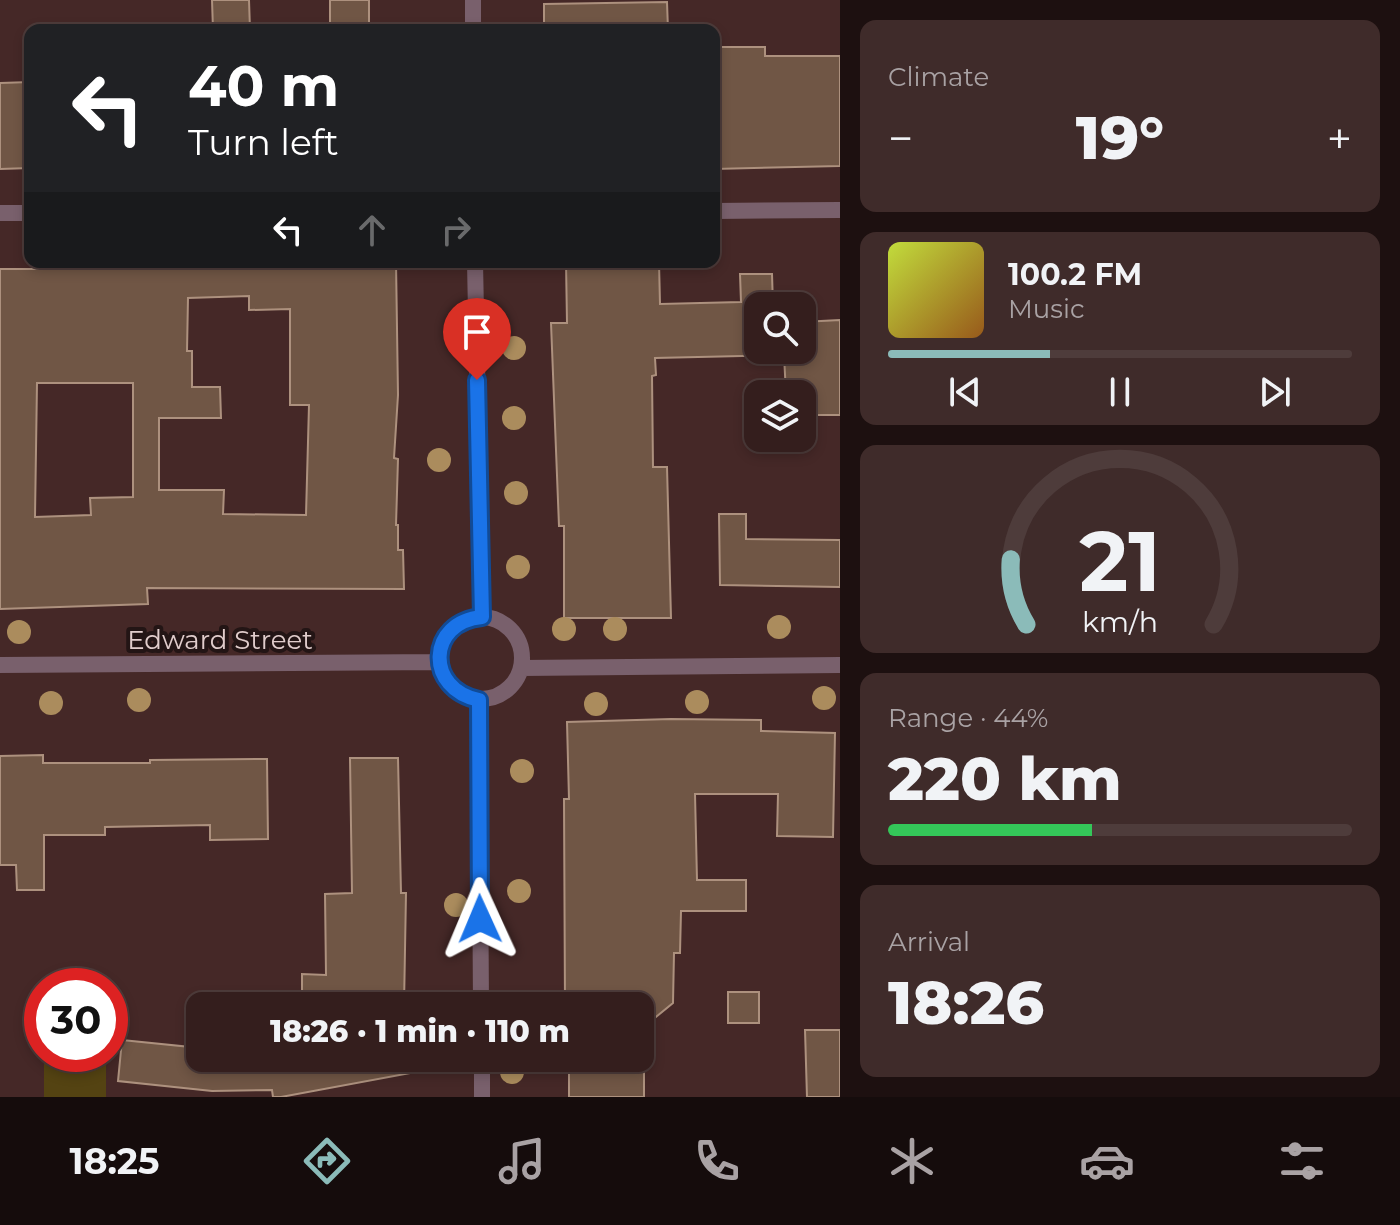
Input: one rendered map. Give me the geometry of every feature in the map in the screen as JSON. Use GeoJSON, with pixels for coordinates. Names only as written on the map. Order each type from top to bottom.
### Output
{"type":"FeatureCollection","features":[{"type":"Feature","properties":{"kind":"street"},"geometry":{"type":"LineString","coordinates":[[473,0],[473,24]]}},
{"type":"Feature","properties":{"kind":"street"},"geometry":{"type":"LineString","coordinates":[[720,211],[840,210]]}},
{"type":"Feature","properties":{"kind":"street"},"geometry":{"type":"LineString","coordinates":[[0,213],[24,213]]}},
{"type":"Feature","properties":{"kind":"street"},"geometry":{"type":"LineString","coordinates":[[475,268],[482,617]]}},
{"type":"Feature","properties":{"kind":"street"},"geometry":{"type":"LineString","coordinates":[[470,618],[497,620],[509,627],[518,638],[522,652],[516,682],[493,699],[465,697],[452,689],[444,678],[440,662],[441,648],[447,635],[457,624],[470,618]]}},
{"type":"Feature","properties":{"kind":"street","name":"Edward Street"},"geometry":{"type":"LineString","coordinates":[[0,665],[440,662]]}},
{"type":"Feature","properties":{"kind":"street"},"geometry":{"type":"LineString","coordinates":[[521,668],[840,665]]}},
{"type":"Feature","properties":{"kind":"street"},"geometry":{"type":"LineString","coordinates":[[479,700],[481,992]]}},
{"type":"Feature","properties":{"kind":"street"},"geometry":{"type":"LineString","coordinates":[[482,1072],[482,1097]]}},
{"type":"Feature","properties":{"kind":"shaded area"},"geometry":{"type":"Polygon","coordinates":[[[44,1072],[106,1072],[106,1097],[44,1097],[44,1072]]]}},
{"type":"Feature","properties":{"kind":"building"},"geometry":{"type":"Polygon","coordinates":[[[212,0],[249,0],[250,24],[213,24],[212,0]]]}},
{"type":"Feature","properties":{"kind":"building"},"geometry":{"type":"Polygon","coordinates":[[[330,0],[369,0],[369,24],[330,24],[330,0]]]}},
{"type":"Feature","properties":{"kind":"building"},"geometry":{"type":"Polygon","coordinates":[[[667,2],[668,24],[544,24],[544,4],[667,2]]]}},
{"type":"Feature","properties":{"kind":"building"},"geometry":{"type":"Polygon","coordinates":[[[720,47],[765,47],[765,56],[840,56],[840,166],[720,169],[720,47]]]}},
{"type":"Feature","properties":{"kind":"building"},"geometry":{"type":"Polygon","coordinates":[[[24,82],[24,168],[0,169],[0,83],[24,82]]]}},
{"type":"Feature","properties":{"kind":"building"},"geometry":{"type":"Polygon","coordinates":[[[396,268],[398,395],[394,458],[398,459],[396,525],[398,550],[403,550],[404,589],[147,588],[148,604],[0,609],[0,269],[396,268]],[[249,296],[188,298],[187,351],[192,351],[192,387],[220,387],[221,418],[159,418],[159,490],[224,490],[223,514],[306,515],[309,405],[290,405],[290,309],[249,310],[249,296]],[[37,383],[35,517],[91,515],[90,498],[133,497],[133,383],[37,383]]]}},
{"type":"Feature","properties":{"kind":"building"},"geometry":{"type":"Polygon","coordinates":[[[566,268],[659,268],[660,304],[741,302],[740,274],[772,274],[773,292],[744,292],[744,356],[655,358],[656,375],[652,376],[653,467],[667,467],[671,618],[564,618],[564,526],[559,526],[551,323],[567,323],[566,268]]]}},
{"type":"Feature","properties":{"kind":"building"},"geometry":{"type":"Polygon","coordinates":[[[840,320],[840,415],[816,415],[816,380],[785,380],[784,364],[816,364],[816,321],[840,320]]]}},
{"type":"Feature","properties":{"kind":"building"},"geometry":{"type":"Polygon","coordinates":[[[719,514],[746,514],[746,539],[840,540],[840,587],[720,585],[719,514]]]}},
{"type":"Feature","properties":{"kind":"building"},"geometry":{"type":"Polygon","coordinates":[[[761,720],[761,731],[835,733],[833,837],[777,836],[778,794],[695,794],[697,880],[746,880],[746,911],[681,911],[680,953],[674,953],[673,1003],[654,1019],[654,992],[565,992],[564,799],[569,799],[567,722],[761,720]]]}},
{"type":"Feature","properties":{"kind":"building"},"geometry":{"type":"Polygon","coordinates":[[[43,755],[43,763],[267,759],[268,839],[210,840],[210,825],[105,827],[105,835],[44,835],[44,890],[17,890],[16,865],[0,865],[0,756],[43,755]]]}},
{"type":"Feature","properties":{"kind":"building"},"geometry":{"type":"Polygon","coordinates":[[[350,758],[398,758],[401,893],[406,893],[404,992],[302,992],[302,974],[326,975],[325,894],[352,893],[350,758]]]}},
{"type":"Feature","properties":{"kind":"building"},"geometry":{"type":"Polygon","coordinates":[[[728,992],[759,992],[759,1023],[728,1023],[728,992]]]}},
{"type":"Feature","properties":{"kind":"building"},"geometry":{"type":"Polygon","coordinates":[[[805,1030],[840,1030],[840,1097],[807,1097],[805,1030]]]}},
{"type":"Feature","properties":{"kind":"building"},"geometry":{"type":"Polygon","coordinates":[[[128,1041],[186,1047],[186,1072],[416,1072],[281,1097],[273,1097],[272,1090],[212,1091],[118,1081],[119,1072],[128,1072],[128,1041]]]}},
{"type":"Feature","properties":{"kind":"building"},"geometry":{"type":"Polygon","coordinates":[[[569,1072],[644,1072],[644,1097],[569,1097],[569,1072]]]}},
{"type":"Feature","properties":{"kind":"route"},"geometry":{"type":"LineString","coordinates":[[477,380],[482,617],[457,624],[441,648],[440,662],[444,678],[452,689],[465,697],[479,700],[480,919]]}}]}
